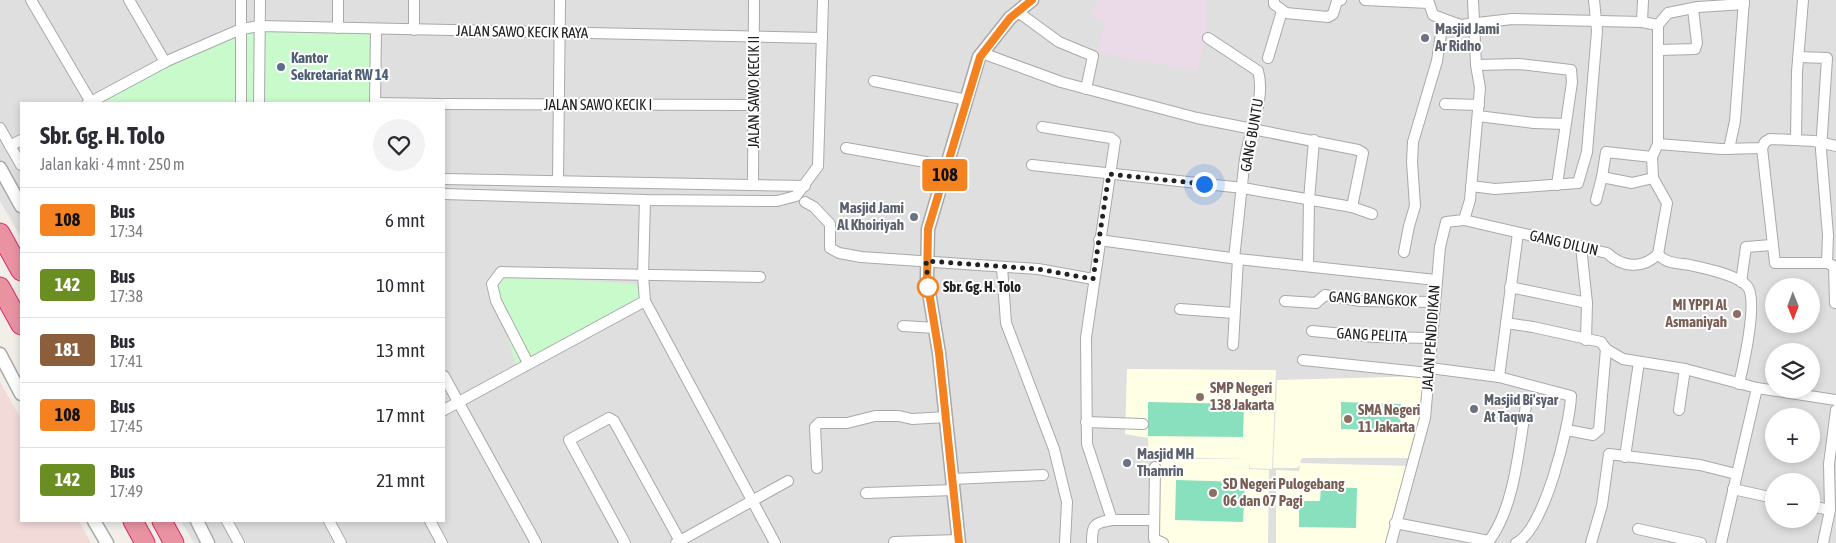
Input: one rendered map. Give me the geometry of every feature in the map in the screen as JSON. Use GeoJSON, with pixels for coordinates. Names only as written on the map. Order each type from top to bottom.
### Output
{"type":"FeatureCollection","features":[{"type":"Feature","properties":{"kind":"highway"},"geometry":{"type":"LineString","coordinates":[[0,233],[20,269]]}},
{"type":"Feature","properties":{"kind":"highway"},"geometry":{"type":"LineString","coordinates":[[0,288],[20,323]]}},
{"type":"Feature","properties":{"kind":"highway"},"geometry":{"type":"LineString","coordinates":[[134,522],[145,543]]}},
{"type":"Feature","properties":{"kind":"highway"},"geometry":{"type":"LineString","coordinates":[[163,522],[174,543]]}},
{"type":"Feature","properties":{"kind":"street"},"geometry":{"type":"LineString","coordinates":[[31,0],[89,102]]}},
{"type":"Feature","properties":{"kind":"street"},"geometry":{"type":"LineString","coordinates":[[129,0],[165,62]]}},
{"type":"Feature","properties":{"kind":"street"},"geometry":{"type":"LineString","coordinates":[[241,0],[241,102]]}},
{"type":"Feature","properties":{"kind":"street"},"geometry":{"type":"LineString","coordinates":[[259,102],[260,0]]}},
{"type":"Feature","properties":{"kind":"street"},"geometry":{"type":"LineString","coordinates":[[338,0],[338,28]]}},
{"type":"Feature","properties":{"kind":"street"},"geometry":{"type":"LineString","coordinates":[[414,0],[414,30]]}},
{"type":"Feature","properties":{"kind":"street"},"geometry":{"type":"LineString","coordinates":[[558,182],[560,0]]}},
{"type":"Feature","properties":{"kind":"street","name":"JALAN SAWO KECIK II"},"geometry":{"type":"LineString","coordinates":[[753,185],[754,0]]}},
{"type":"Feature","properties":{"kind":"street"},"geometry":{"type":"LineString","coordinates":[[445,194],[645,200],[786,200],[796,196],[818,166],[823,0]]}},
{"type":"Feature","properties":{"kind":"street"},"geometry":{"type":"LineString","coordinates":[[894,542],[959,541],[946,417],[927,280],[926,261],[929,220],[948,166],[982,53],[997,32],[1032,0]]}},
{"type":"Feature","properties":{"kind":"street"},"geometry":{"type":"LineString","coordinates":[[1274,0],[1282,11],[1292,14],[1328,17],[1333,14],[1338,1],[1341,0]]}},
{"type":"Feature","properties":{"kind":"street"},"geometry":{"type":"LineString","coordinates":[[1365,0],[1429,4],[1430,13],[1443,20],[1460,25],[1512,19],[1658,24]]}},
{"type":"Feature","properties":{"kind":"street"},"geometry":{"type":"LineString","coordinates":[[1464,220],[1470,200],[1480,88],[1476,65],[1473,0]]}},
{"type":"Feature","properties":{"kind":"street"},"geometry":{"type":"LineString","coordinates":[[1471,186],[1495,189],[1578,183],[1584,168],[1597,31],[1594,0]]}},
{"type":"Feature","properties":{"kind":"street"},"geometry":{"type":"LineString","coordinates":[[1642,22],[1644,0]]}},
{"type":"Feature","properties":{"kind":"street"},"geometry":{"type":"LineString","coordinates":[[1796,140],[1799,57],[1804,0]]}},
{"type":"Feature","properties":{"kind":"street"},"geometry":{"type":"LineString","coordinates":[[1729,149],[1735,121],[1744,2],[1668,13],[1658,24],[1659,50],[1656,78],[1658,144],[1652,157],[1653,178],[1667,203],[1658,254],[1664,261],[1713,271],[1748,286],[1751,293],[1751,312],[1745,359],[1739,384]]}},
{"type":"Feature","properties":{"kind":"street"},"geometry":{"type":"LineString","coordinates":[[1659,50],[1686,51],[1696,48],[1693,9]]}},
{"type":"Feature","properties":{"kind":"street"},"geometry":{"type":"LineString","coordinates":[[1268,58],[1282,11]]}},
{"type":"Feature","properties":{"kind":"street"},"geometry":{"type":"LineString","coordinates":[[1018,12],[1059,42],[1093,56],[1086,89]]}},
{"type":"Feature","properties":{"kind":"street"},"geometry":{"type":"LineString","coordinates":[[1404,252],[1409,226],[1416,206],[1412,176],[1413,142],[1435,70],[1443,20]]}},
{"type":"Feature","properties":{"kind":"street","name":"JALAN SAWO KECIK RAYA"},"geometry":{"type":"LineString","coordinates":[[92,102],[165,62],[241,29],[260,26],[822,38]]}},
{"type":"Feature","properties":{"kind":"street"},"geometry":{"type":"LineString","coordinates":[[376,29],[376,102]]}},
{"type":"Feature","properties":{"kind":"street","name":"GANG BUNTU"},"geometry":{"type":"LineString","coordinates":[[1208,38],[1258,72],[1259,94],[1246,157],[1236,258],[1233,345]]}},
{"type":"Feature","properties":{"kind":"street"},"geometry":{"type":"LineString","coordinates":[[982,53],[1086,89],[1197,118],[1253,127],[1358,150],[1363,153],[1352,207]]}},
{"type":"Feature","properties":{"kind":"street"},"geometry":{"type":"LineString","coordinates":[[1799,57],[1827,58],[1821,142],[1832,236],[1827,263]]}},
{"type":"Feature","properties":{"kind":"street"},"geometry":{"type":"LineString","coordinates":[[1476,65],[1500,63],[1570,68],[1573,73],[1557,186]]}},
{"type":"Feature","properties":{"kind":"street"},"geometry":{"type":"LineString","coordinates":[[874,81],[967,100]]}},
{"type":"Feature","properties":{"kind":"street","name":"JALAN SAWO KECIK I"},"geometry":{"type":"LineString","coordinates":[[445,104],[753,105]]}},
{"type":"Feature","properties":{"kind":"street"},"geometry":{"type":"LineString","coordinates":[[1445,104],[1479,106]]}},
{"type":"Feature","properties":{"kind":"street"},"geometry":{"type":"LineString","coordinates":[[1478,116],[1534,123],[1565,124]]}},
{"type":"Feature","properties":{"kind":"street"},"geometry":{"type":"LineString","coordinates":[[1042,127],[1114,139],[1086,338],[1087,444],[1112,520]]}},
{"type":"Feature","properties":{"kind":"street"},"geometry":{"type":"LineString","coordinates":[[0,128],[20,164]]}},
{"type":"Feature","properties":{"kind":"street"},"geometry":{"type":"LineString","coordinates":[[1835,303],[1834,266],[1827,263],[1776,263],[1772,246],[1762,148],[1765,142],[1770,139],[1821,142],[1836,146]]}},
{"type":"Feature","properties":{"kind":"street"},"geometry":{"type":"LineString","coordinates":[[1308,266],[1308,200],[1314,140]]}},
{"type":"Feature","properties":{"kind":"street"},"geometry":{"type":"LineString","coordinates":[[10,146],[20,141]]}},
{"type":"Feature","properties":{"kind":"street"},"geometry":{"type":"LineString","coordinates":[[1658,144],[1729,149],[1762,148]]}},
{"type":"Feature","properties":{"kind":"street"},"geometry":{"type":"LineString","coordinates":[[846,148],[948,166]]}},
{"type":"Feature","properties":{"kind":"street"},"geometry":{"type":"LineString","coordinates":[[1596,200],[1606,152],[1652,157]]}},
{"type":"Feature","properties":{"kind":"street"},"geometry":{"type":"LineString","coordinates":[[1032,165],[1243,188],[1352,207],[1372,214]]}},
{"type":"Feature","properties":{"kind":"street"},"geometry":{"type":"LineString","coordinates":[[0,168],[20,204]]}},
{"type":"Feature","properties":{"kind":"street"},"geometry":{"type":"LineString","coordinates":[[1602,178],[1632,182],[1643,182],[1653,178]]}},
{"type":"Feature","properties":{"kind":"street"},"geometry":{"type":"LineString","coordinates":[[445,179],[805,186]]}},
{"type":"Feature","properties":{"kind":"street"},"geometry":{"type":"LineString","coordinates":[[492,194],[493,180]]}},
{"type":"Feature","properties":{"kind":"street"},"geometry":{"type":"LineString","coordinates":[[608,182],[608,198]]}},
{"type":"Feature","properties":{"kind":"street"},"geometry":{"type":"LineString","coordinates":[[645,200],[642,276],[645,301],[775,543]]}},
{"type":"Feature","properties":{"kind":"street"},"geometry":{"type":"LineString","coordinates":[[804,202],[814,207],[830,224],[830,246],[832,250],[861,257],[1038,269],[1093,279]]}},
{"type":"Feature","properties":{"kind":"street","name":"GANG DILUN"},"geometry":{"type":"LineString","coordinates":[[1448,220],[1464,220],[1581,246],[1607,253],[1618,263],[1638,265],[1649,262],[1658,254]]}},
{"type":"Feature","properties":{"kind":"street","name":"JALAN PENDIDIKAN"},"geometry":{"type":"LineString","coordinates":[[1391,543],[1425,418],[1436,280],[1440,248],[1448,220]]}},
{"type":"Feature","properties":{"kind":"street"},"geometry":{"type":"LineString","coordinates":[[1499,377],[1518,233]]}},
{"type":"Feature","properties":{"kind":"street"},"geometry":{"type":"LineString","coordinates":[[1099,240],[1236,258],[1436,280]]}},
{"type":"Feature","properties":{"kind":"street"},"geometry":{"type":"LineString","coordinates":[[1581,246],[1587,303],[1586,340]]}},
{"type":"Feature","properties":{"kind":"street"},"geometry":{"type":"LineString","coordinates":[[1741,282],[1746,247],[1772,246]]}},
{"type":"Feature","properties":{"kind":"street"},"geometry":{"type":"LineString","coordinates":[[1002,267],[1006,324],[1054,448],[1067,502],[1065,543]]}},
{"type":"Feature","properties":{"kind":"street"},"geometry":{"type":"LineString","coordinates":[[528,363],[496,301],[492,284],[498,273],[760,277]]}},
{"type":"Feature","properties":{"kind":"street"},"geometry":{"type":"LineString","coordinates":[[1510,287],[1587,303]]}},
{"type":"Feature","properties":{"kind":"street","name":"GANG BANGKOK"},"geometry":{"type":"LineString","coordinates":[[1285,301],[1316,303],[1325,295],[1360,301],[1435,302]]}},
{"type":"Feature","properties":{"kind":"street"},"geometry":{"type":"LineString","coordinates":[[445,409],[645,301]]}},
{"type":"Feature","properties":{"kind":"street"},"geometry":{"type":"LineString","coordinates":[[1180,309],[1234,313]]}},
{"type":"Feature","properties":{"kind":"street"},"geometry":{"type":"LineString","coordinates":[[1506,323],[1534,326],[1586,340],[1601,342],[1606,349],[1623,359],[1685,369],[1757,388],[1836,400]]}},
{"type":"Feature","properties":{"kind":"street"},"geometry":{"type":"LineString","coordinates":[[902,326],[935,328]]}},
{"type":"Feature","properties":{"kind":"street","name":"GANG PELITA"},"geometry":{"type":"LineString","coordinates":[[1312,331],[1375,337],[1432,338]]}},
{"type":"Feature","properties":{"kind":"street"},"geometry":{"type":"LineString","coordinates":[[1567,430],[1593,435],[1599,430],[1606,349]]}},
{"type":"Feature","properties":{"kind":"street"},"geometry":{"type":"LineString","coordinates":[[0,354],[20,392]]}},
{"type":"Feature","properties":{"kind":"street"},"geometry":{"type":"LineString","coordinates":[[1303,360],[1499,377],[1569,393],[1572,397],[1567,430],[1559,461],[1540,514],[1533,527],[1516,543]]}},
{"type":"Feature","properties":{"kind":"street"},"geometry":{"type":"LineString","coordinates":[[1625,456],[1639,362]]}},
{"type":"Feature","properties":{"kind":"street"},"geometry":{"type":"LineString","coordinates":[[1679,410],[1685,369]]}},
{"type":"Feature","properties":{"kind":"street"},"geometry":{"type":"LineString","coordinates":[[445,378],[536,543]]}},
{"type":"Feature","properties":{"kind":"street"},"geometry":{"type":"LineString","coordinates":[[1721,543],[1757,388]]}},
{"type":"Feature","properties":{"kind":"street"},"geometry":{"type":"LineString","coordinates":[[1395,523],[1489,541],[1496,532],[1510,491],[1527,400]]}},
{"type":"Feature","properties":{"kind":"street"},"geometry":{"type":"LineString","coordinates":[[1823,543],[1832,509],[1829,464],[1836,410]]}},
{"type":"Feature","properties":{"kind":"street"},"geometry":{"type":"LineString","coordinates":[[817,468],[814,427],[819,423],[847,423],[875,416],[899,416],[912,420],[946,417]]}},
{"type":"Feature","properties":{"kind":"street"},"geometry":{"type":"LineString","coordinates":[[625,543],[569,440],[609,418],[614,420],[679,542],[788,481]]}},
{"type":"Feature","properties":{"kind":"street"},"geometry":{"type":"LineString","coordinates":[[1086,422],[1143,424]]}},
{"type":"Feature","properties":{"kind":"street"},"geometry":{"type":"LineString","coordinates":[[1592,543],[1602,505],[1609,454],[1700,465],[1736,474]]}},
{"type":"Feature","properties":{"kind":"street"},"geometry":{"type":"LineString","coordinates":[[1155,467],[1155,541],[1163,543]]}},
{"type":"Feature","properties":{"kind":"street"},"geometry":{"type":"LineString","coordinates":[[866,493],[1043,475]]}},
{"type":"Feature","properties":{"kind":"street"},"geometry":{"type":"LineString","coordinates":[[1733,489],[1765,496]]}},
{"type":"Feature","properties":{"kind":"street"},"geometry":{"type":"LineString","coordinates":[[1092,543],[1094,525],[1098,522],[1154,520]]}},
{"type":"Feature","properties":{"kind":"street"},"geometry":{"type":"LineString","coordinates":[[95,522],[107,543]]}},
{"type":"Feature","properties":{"kind":"street"},"geometry":{"type":"LineString","coordinates":[[198,522],[208,543]]}},
{"type":"Feature","properties":{"kind":"street"},"geometry":{"type":"LineString","coordinates":[[228,522],[239,543]]}},
{"type":"Feature","properties":{"kind":"street"},"geometry":{"type":"LineString","coordinates":[[330,522],[340,543]]}},
{"type":"Feature","properties":{"kind":"street"},"geometry":{"type":"LineString","coordinates":[[431,522],[442,543]]}},
{"type":"Feature","properties":{"kind":"street"},"geometry":{"type":"LineString","coordinates":[[1638,530],[1701,543]]}},
{"type":"Feature","properties":{"kind":"shaded area"},"geometry":{"type":"Polygon","coordinates":[[[0,0],[1836,0],[1836,543],[194,543],[182,522],[445,522],[445,102],[20,102],[20,236],[0,201],[0,0]]]}},
{"type":"Feature","properties":{"kind":"shaded area"},"geometry":{"type":"Polygon","coordinates":[[[1097,0],[1206,0],[1207,32],[1197,71],[1097,52],[1105,22],[1091,16],[1097,0]]]}},
{"type":"Feature","properties":{"kind":"shaded area"},"geometry":{"type":"Polygon","coordinates":[[[1127,369],[1276,370],[1272,469],[1250,468],[1250,462],[1249,469],[1269,470],[1268,543],[1171,543],[1157,541],[1155,515],[1160,459],[1250,459],[1149,457],[1148,438],[1125,434],[1127,369]]]}},
{"type":"Feature","properties":{"kind":"shaded area"},"geometry":{"type":"Polygon","coordinates":[[[1429,376],[1414,458],[1302,458],[1300,463],[1409,466],[1389,543],[1276,543],[1276,470],[1299,471],[1300,465],[1297,468],[1273,468],[1277,380],[1429,376]]]}},
{"type":"Feature","properties":{"kind":"shaded area"},"geometry":{"type":"Polygon","coordinates":[[[0,382],[20,417],[20,522],[80,522],[91,543],[0,543],[0,382]]]}},
{"type":"Feature","properties":{"kind":"green space"},"geometry":{"type":"Polygon","coordinates":[[[241,29],[376,29],[376,102],[96,102],[241,29]]]}},
{"type":"Feature","properties":{"kind":"green space"},"geometry":{"type":"Polygon","coordinates":[[[499,275],[635,284],[647,292],[639,302],[516,365],[497,300],[499,275]]]}},
{"type":"Feature","properties":{"kind":"green space"},"geometry":{"type":"Polygon","coordinates":[[[1148,402],[1244,404],[1243,437],[1148,436],[1148,402]]]}},
{"type":"Feature","properties":{"kind":"green space"},"geometry":{"type":"Polygon","coordinates":[[[1341,402],[1401,404],[1400,431],[1341,429],[1341,402]]]}},
{"type":"Feature","properties":{"kind":"green space"},"geometry":{"type":"Polygon","coordinates":[[[1176,480],[1245,482],[1243,522],[1175,520],[1176,480]]]}},
{"type":"Feature","properties":{"kind":"green space"},"geometry":{"type":"Polygon","coordinates":[[[1321,487],[1357,488],[1356,528],[1299,527],[1299,501],[1320,501],[1321,487]]]}},
{"type":"Feature","properties":{"kind":"bus line","name":"108"},"geometry":{"type":"LineString","coordinates":[[959,543],[939,353],[927,280],[926,261],[929,220],[948,166],[980,57],[997,32],[1010,18],[1032,0]]}},
{"type":"Feature","properties":{"kind":"place","name":"Masjid Jami Ar Ridho"},"geometry":{"type":"Point","coordinates":[1425,38]}},
{"type":"Feature","properties":{"kind":"place","name":"Kantor Sekretariat RW 14"},"geometry":{"type":"Point","coordinates":[281,67]}},
{"type":"Feature","properties":{"kind":"place","name":"Masjid Jami Al Khoiriyah"},"geometry":{"type":"Point","coordinates":[914,217]}},
{"type":"Feature","properties":{"kind":"place","name":"Sbr. Gg. H. Tolo"},"geometry":{"type":"Point","coordinates":[928,287]}},
{"type":"Feature","properties":{"kind":"place","name":"MI YPPI Al Asmaniyah"},"geometry":{"type":"Point","coordinates":[1737,314]}},
{"type":"Feature","properties":{"kind":"place","name":"SMP Negeri 138 Jakarta"},"geometry":{"type":"Point","coordinates":[1200,397]}},
{"type":"Feature","properties":{"kind":"place","name":"Masjid Bi'syar At Taqwa"},"geometry":{"type":"Point","coordinates":[1474,409]}},
{"type":"Feature","properties":{"kind":"place","name":"SMA Negeri 11 Jakarta"},"geometry":{"type":"Point","coordinates":[1348,419]}},
{"type":"Feature","properties":{"kind":"place","name":"Masjid MH Thamrin"},"geometry":{"type":"Point","coordinates":[1127,463]}},
{"type":"Feature","properties":{"kind":"place","name":"SD Negeri Pulogebang 06 dan 07 Pagi"},"geometry":{"type":"Point","coordinates":[1213,493]}},
{"type":"Feature","properties":{"kind":"route"},"geometry":{"type":"LineString","coordinates":[[928,287],[929,293],[926,261],[1038,269],[1093,279],[1109,174],[1204,184]]}}]}
